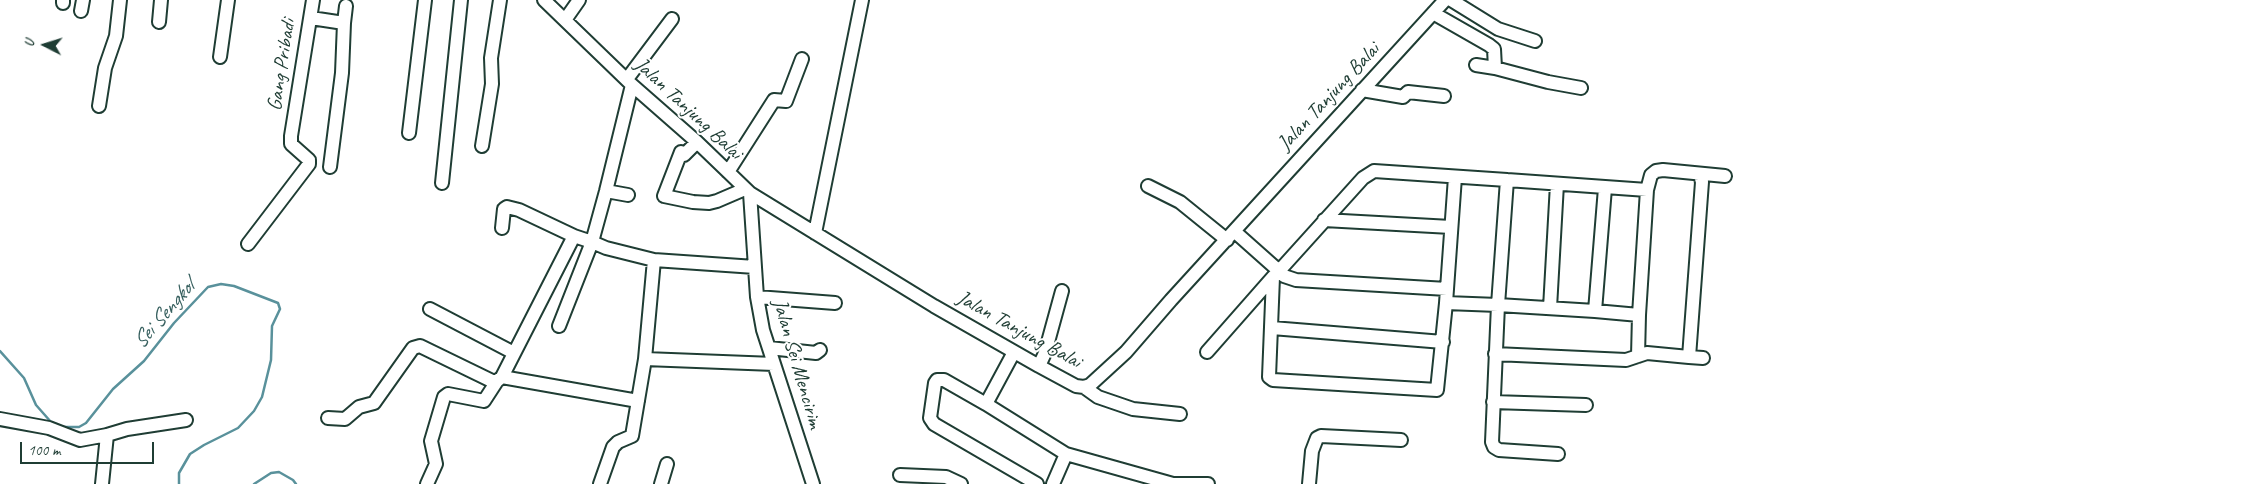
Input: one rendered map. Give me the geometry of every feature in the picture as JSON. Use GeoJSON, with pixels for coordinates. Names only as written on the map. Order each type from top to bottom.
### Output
{"type":"FeatureCollection","features":[{"type":"Feature","properties":{"kind":"street"},"geometry":{"type":"LineString","coordinates":[[100,106],[105,68],[116,36],[120,0]]}},
{"type":"Feature","properties":{"kind":"street"},"geometry":{"type":"LineString","coordinates":[[159,22],[161,0]]}},
{"type":"Feature","properties":{"kind":"street"},"geometry":{"type":"LineString","coordinates":[[220,57],[228,0]]}},
{"type":"Feature","properties":{"kind":"street","name":"Gang Pribadi"},"geometry":{"type":"LineString","coordinates":[[248,244],[308,166],[309,160],[291,144],[291,136],[313,0]]}},
{"type":"Feature","properties":{"kind":"street"},"geometry":{"type":"LineString","coordinates":[[409,133],[425,0]]}},
{"type":"Feature","properties":{"kind":"street"},"geometry":{"type":"LineString","coordinates":[[442,183],[461,0]]}},
{"type":"Feature","properties":{"kind":"street"},"geometry":{"type":"LineString","coordinates":[[482,146],[492,84],[491,58],[500,0]]}},
{"type":"Feature","properties":{"kind":"street","name":"Jalan Tanjung Balai"},"geometry":{"type":"LineString","coordinates":[[544,0],[747,191],[934,306],[1076,386],[1084,387],[1090,385],[1126,352],[1230,235],[1445,0]]}},
{"type":"Feature","properties":{"kind":"street"},"geometry":{"type":"LineString","coordinates":[[565,20],[579,0]]}},
{"type":"Feature","properties":{"kind":"street"},"geometry":{"type":"LineString","coordinates":[[815,233],[862,0]]}},
{"type":"Feature","properties":{"kind":"street"},"geometry":{"type":"LineString","coordinates":[[1451,0],[1498,29],[1536,41]]}},
{"type":"Feature","properties":{"kind":"street"},"geometry":{"type":"LineString","coordinates":[[330,167],[342,74],[346,6]]}},
{"type":"Feature","properties":{"kind":"street"},"geometry":{"type":"LineString","coordinates":[[1433,13],[1494,50],[1495,68]]}},
{"type":"Feature","properties":{"kind":"street"},"geometry":{"type":"LineString","coordinates":[[311,18],[344,23]]}},
{"type":"Feature","properties":{"kind":"street"},"geometry":{"type":"LineString","coordinates":[[559,326],[592,242],[606,191],[629,82],[672,20]]}},
{"type":"Feature","properties":{"kind":"street"},"geometry":{"type":"LineString","coordinates":[[728,172],[774,100],[786,101],[802,59]]}},
{"type":"Feature","properties":{"kind":"street"},"geometry":{"type":"LineString","coordinates":[[1476,65],[1580,88]]}},
{"type":"Feature","properties":{"kind":"street"},"geometry":{"type":"LineString","coordinates":[[1362,90],[1403,97],[1408,92],[1444,96]]}},
{"type":"Feature","properties":{"kind":"street"},"geometry":{"type":"LineString","coordinates":[[697,142],[684,155],[681,152],[664,196],[709,203],[747,191]]}},
{"type":"Feature","properties":{"kind":"street"},"geometry":{"type":"LineString","coordinates":[[1207,352],[1324,220],[1363,178],[1374,171],[1647,190]]}},
{"type":"Feature","properties":{"kind":"street"},"geometry":{"type":"LineString","coordinates":[[1638,356],[1638,315],[1647,190],[1651,175],[1656,171],[1691,172],[1700,176],[1707,174],[1725,176]]}},
{"type":"Feature","properties":{"kind":"street"},"geometry":{"type":"LineString","coordinates":[[1689,357],[1702,182],[1700,176]]}},
{"type":"Feature","properties":{"kind":"street"},"geometry":{"type":"LineString","coordinates":[[1276,274],[1269,377],[1274,380],[1437,390],[1443,342],[1455,177]]}},
{"type":"Feature","properties":{"kind":"street"},"geometry":{"type":"LineString","coordinates":[[1507,180],[1495,354],[1492,442],[1498,450],[1558,454]]}},
{"type":"Feature","properties":{"kind":"street"},"geometry":{"type":"LineString","coordinates":[[1550,308],[1557,184]]}},
{"type":"Feature","properties":{"kind":"street"},"geometry":{"type":"LineString","coordinates":[[1148,186],[1180,202],[1230,235],[1276,274],[1296,280],[1447,289]]}},
{"type":"Feature","properties":{"kind":"street"},"geometry":{"type":"LineString","coordinates":[[1595,311],[1605,188]]}},
{"type":"Feature","properties":{"kind":"street"},"geometry":{"type":"LineString","coordinates":[[606,191],[628,195]]}},
{"type":"Feature","properties":{"kind":"street","name":"Jalan Sei Mencirim"},"geometry":{"type":"LineString","coordinates":[[747,191],[757,297],[763,330],[813,484]]}},
{"type":"Feature","properties":{"kind":"street"},"geometry":{"type":"LineString","coordinates":[[502,228],[504,209],[506,207],[519,210],[574,236],[606,248],[654,260],[755,268]]}},
{"type":"Feature","properties":{"kind":"street"},"geometry":{"type":"LineString","coordinates":[[1324,220],[1451,228]]}},
{"type":"Feature","properties":{"kind":"street"},"geometry":{"type":"LineString","coordinates":[[427,484],[436,464],[431,441],[444,397],[448,394],[484,402],[514,353],[574,236]]}},
{"type":"Feature","properties":{"kind":"street"},"geometry":{"type":"LineString","coordinates":[[600,484],[613,447],[618,442],[632,436],[645,359],[654,260]]}},
{"type":"Feature","properties":{"kind":"street"},"geometry":{"type":"LineString","coordinates":[[1039,366],[1062,291]]}},
{"type":"Feature","properties":{"kind":"street"},"geometry":{"type":"LineString","coordinates":[[757,297],[778,297],[835,303]]}},
{"type":"Feature","properties":{"kind":"street"},"geometry":{"type":"LineString","coordinates":[[1446,303],[1638,315]]}},
{"type":"Feature","properties":{"kind":"street"},"geometry":{"type":"LineString","coordinates":[[430,309],[514,353]]}},
{"type":"Feature","properties":{"kind":"street"},"geometry":{"type":"LineString","coordinates":[[1272,328],[1443,342]]}},
{"type":"Feature","properties":{"kind":"street"},"geometry":{"type":"LineString","coordinates":[[328,418],[346,419],[359,407],[374,403],[416,346],[420,346],[486,379],[499,379],[638,401]]}},
{"type":"Feature","properties":{"kind":"street"},"geometry":{"type":"LineString","coordinates":[[769,348],[816,352],[820,350]]}},
{"type":"Feature","properties":{"kind":"street"},"geometry":{"type":"LineString","coordinates":[[986,404],[1014,352]]}},
{"type":"Feature","properties":{"kind":"street"},"geometry":{"type":"LineString","coordinates":[[1495,354],[1626,360],[1647,353],[1703,358]]}},
{"type":"Feature","properties":{"kind":"street"},"geometry":{"type":"LineString","coordinates":[[645,359],[774,364]]}},
{"type":"Feature","properties":{"kind":"street"},"geometry":{"type":"LineString","coordinates":[[1037,484],[934,424],[930,418],[937,380],[944,380],[986,404],[1066,454],[1173,484],[1208,484]]}},
{"type":"Feature","properties":{"kind":"street"},"geometry":{"type":"LineString","coordinates":[[1084,387],[1098,397],[1132,409],[1180,414]]}},
{"type":"Feature","properties":{"kind":"street"},"geometry":{"type":"LineString","coordinates":[[1493,402],[1586,405]]}},
{"type":"Feature","properties":{"kind":"street"},"geometry":{"type":"LineString","coordinates":[[0,419],[49,428],[80,440],[107,435],[127,428],[186,420]]}},
{"type":"Feature","properties":{"kind":"street"},"geometry":{"type":"LineString","coordinates":[[102,484],[107,435]]}},
{"type":"Feature","properties":{"kind":"street"},"geometry":{"type":"LineString","coordinates":[[1309,484],[1312,451],[1317,438],[1321,436],[1402,440]]}},
{"type":"Feature","properties":{"kind":"street"},"geometry":{"type":"LineString","coordinates":[[1053,484],[1066,454]]}},
{"type":"Feature","properties":{"kind":"street"},"geometry":{"type":"LineString","coordinates":[[661,484],[667,464]]}},
{"type":"Feature","properties":{"kind":"street"},"geometry":{"type":"LineString","coordinates":[[900,475],[946,477],[961,484]]}},
{"type":"Feature","properties":{"kind":"waterway","name":"Sei Sengkol"},"geometry":{"type":"LineString","coordinates":[[63,427],[79,427],[86,423],[113,389],[144,361],[174,323],[208,287],[221,284],[234,286],[278,303],[280,309],[272,326],[271,360],[262,397],[254,411],[238,428],[190,454],[179,473],[179,484]]}},
{"type":"Feature","properties":{"kind":"waterway","name":"Sei Sengkol"},"geometry":{"type":"LineString","coordinates":[[0,351],[24,378],[36,405],[51,422],[58,425]]}},
{"type":"Feature","properties":{"kind":"waterway","name":"Sei Sengkol"},"geometry":{"type":"LineString","coordinates":[[254,484],[271,473],[279,472],[293,480],[296,484]]}}]}
